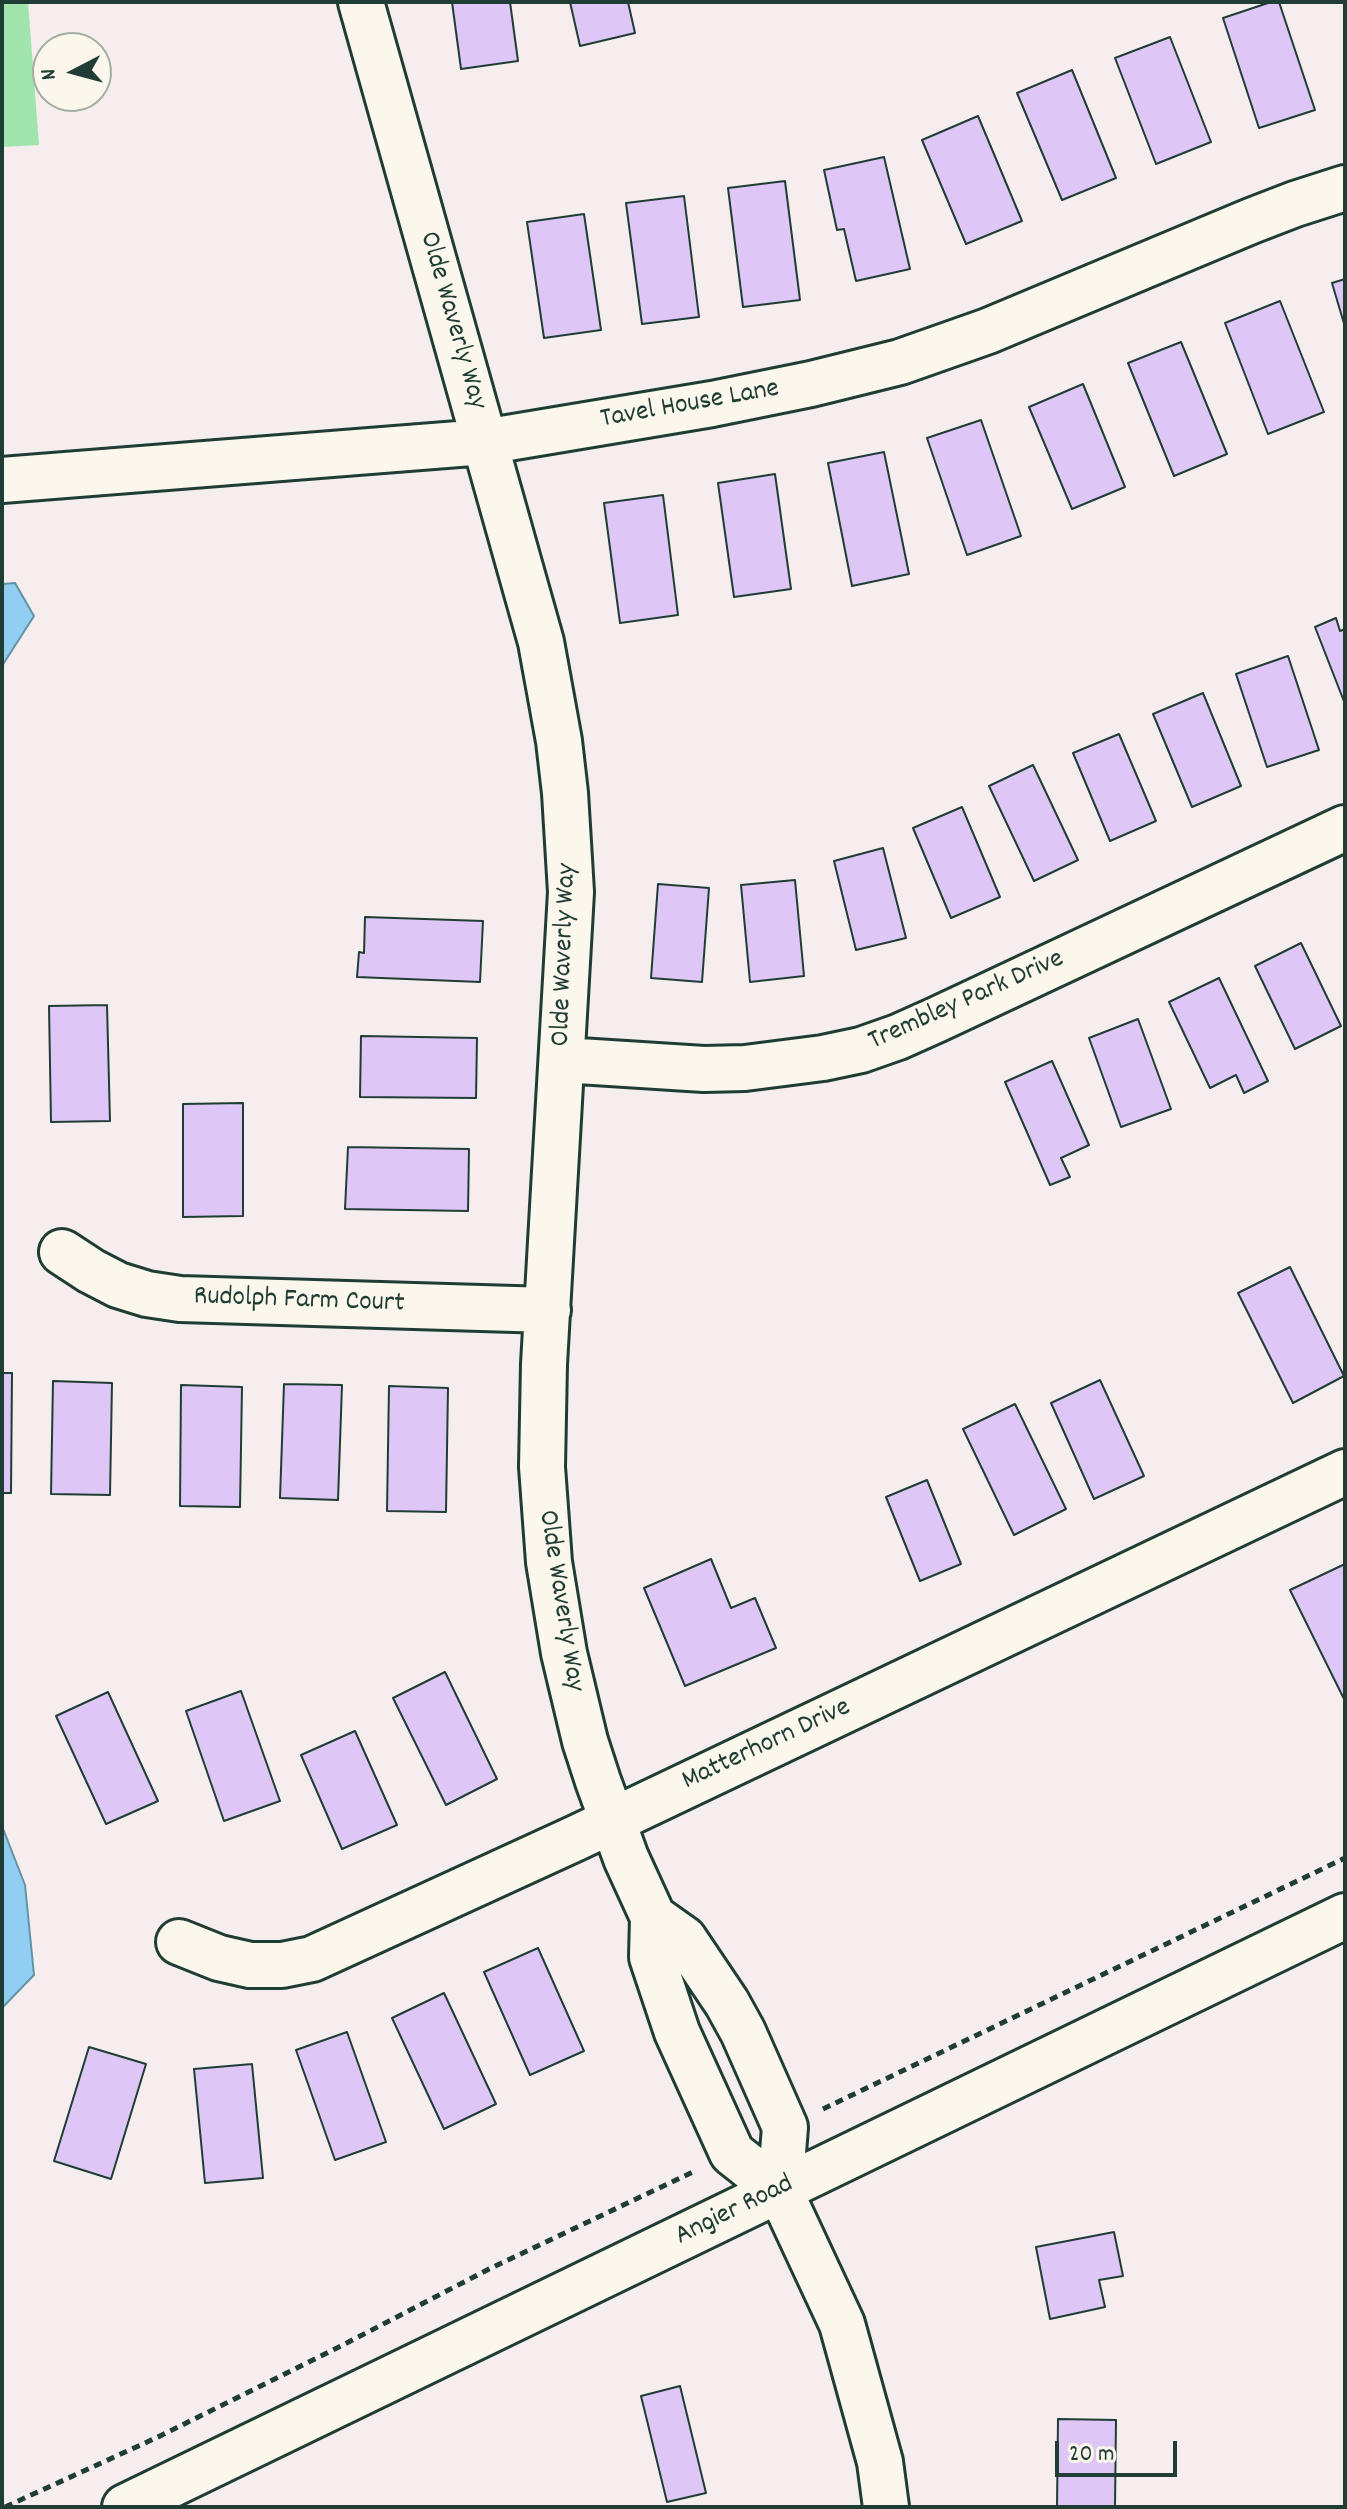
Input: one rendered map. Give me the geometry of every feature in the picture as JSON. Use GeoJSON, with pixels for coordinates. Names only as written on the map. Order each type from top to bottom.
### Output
{"type":"FeatureCollection","features":[{"type":"Feature","properties":{"kind":"street","name":"Olde Waverly Way"},"geometry":{"type":"LineString","coordinates":[[361,2],[541,642],[559,741],[571,892],[542,1467],[549,1562],[574,1701],[611,1820],[653,1917],[652,1957],[689,2062],[732,2153],[780,2191]]}},
{"type":"Feature","properties":{"kind":"street","name":"Tavel House Lane"},"geometry":{"type":"LineString","coordinates":[[2,480],[484,442],[811,384],[900,362],[988,331],[1251,221],[1345,188]]}},
{"type":"Feature","properties":{"kind":"street","name":"Trembley Park Drive"},"geometry":{"type":"LineString","coordinates":[[563,1060],[704,1069],[745,1068],[861,1050],[936,1020],[1345,828]]}},
{"type":"Feature","properties":{"kind":"street","name":"Rudolph Farm Court"},"geometry":{"type":"LineString","coordinates":[[62,1252],[118,1285],[180,1299],[548,1310]]}},
{"type":"Feature","properties":{"kind":"street","name":"Matterhorn Drive"},"geometry":{"type":"LineString","coordinates":[[179,1942],[219,1958],[250,1965],[282,1965],[312,1959],[1345,1472]]}},
{"type":"Feature","properties":{"kind":"street","name":"Angier Road"},"geometry":{"type":"LineString","coordinates":[[125,2507],[1345,1916]]}},
{"type":"Feature","properties":{"kind":"street"},"geometry":{"type":"LineString","coordinates":[[653,1917],[684,1939],[727,2003],[785,2127],[780,2191],[842,2324],[880,2462],[886,2507]]}},
{"type":"Feature","properties":{"kind":"path"},"geometry":{"type":"LineString","coordinates":[[820,2110],[1345,1858]]}},
{"type":"Feature","properties":{"kind":"path"},"geometry":{"type":"LineString","coordinates":[[5,2507],[158,2437],[489,2269],[699,2170]]}},
{"type":"Feature","properties":{"kind":"green space"},"geometry":{"type":"Polygon","coordinates":[[[2,2],[28,2],[32,112],[36,112],[39,145],[2,147],[2,2]]]}},
{"type":"Feature","properties":{"kind":"water"},"geometry":{"type":"Polygon","coordinates":[[[15,583],[34,616],[2,666],[2,584],[15,583]]]}},
{"type":"Feature","properties":{"kind":"water"},"geometry":{"type":"Polygon","coordinates":[[[2,1826],[25,1885],[34,1975],[2,2008],[2,1826]]]}},
{"type":"Feature","properties":{"kind":"building"},"geometry":{"type":"Polygon","coordinates":[[[452,2],[510,2],[518,61],[461,69],[452,2]]]}},
{"type":"Feature","properties":{"kind":"building"},"geometry":{"type":"Polygon","coordinates":[[[570,2],[628,2],[635,33],[580,46],[570,2]]]}},
{"type":"Feature","properties":{"kind":"building"},"geometry":{"type":"Polygon","coordinates":[[[1279,2],[1315,110],[1259,128],[1223,18],[1279,2]]]}},
{"type":"Feature","properties":{"kind":"building"},"geometry":{"type":"Polygon","coordinates":[[[1170,37],[1211,142],[1156,164],[1115,58],[1170,37]]]}},
{"type":"Feature","properties":{"kind":"building"},"geometry":{"type":"Polygon","coordinates":[[[1072,70],[1116,178],[1062,200],[1017,93],[1072,70]]]}},
{"type":"Feature","properties":{"kind":"building"},"geometry":{"type":"Polygon","coordinates":[[[978,116],[1022,221],[966,244],[922,140],[978,116]]]}},
{"type":"Feature","properties":{"kind":"building"},"geometry":{"type":"Polygon","coordinates":[[[884,157],[910,269],[856,281],[844,229],[837,230],[824,170],[884,157]]]}},
{"type":"Feature","properties":{"kind":"building"},"geometry":{"type":"Polygon","coordinates":[[[785,181],[800,300],[743,307],[728,188],[785,181]]]}},
{"type":"Feature","properties":{"kind":"building"},"geometry":{"type":"Polygon","coordinates":[[[684,196],[699,317],[642,324],[626,203],[684,196]]]}},
{"type":"Feature","properties":{"kind":"building"},"geometry":{"type":"Polygon","coordinates":[[[584,214],[601,330],[544,338],[527,222],[584,214]]]}},
{"type":"Feature","properties":{"kind":"building"},"geometry":{"type":"Polygon","coordinates":[[[1345,279],[1345,327],[1332,283],[1345,279]]]}},
{"type":"Feature","properties":{"kind":"building"},"geometry":{"type":"Polygon","coordinates":[[[1280,301],[1324,412],[1268,434],[1225,323],[1280,301]]]}},
{"type":"Feature","properties":{"kind":"building"},"geometry":{"type":"Polygon","coordinates":[[[1181,342],[1227,454],[1174,476],[1128,363],[1181,342]]]}},
{"type":"Feature","properties":{"kind":"building"},"geometry":{"type":"Polygon","coordinates":[[[1083,384],[1125,487],[1072,509],[1029,407],[1083,384]]]}},
{"type":"Feature","properties":{"kind":"building"},"geometry":{"type":"Polygon","coordinates":[[[981,420],[1021,536],[967,555],[927,438],[981,420]]]}},
{"type":"Feature","properties":{"kind":"building"},"geometry":{"type":"Polygon","coordinates":[[[884,452],[909,574],[852,586],[828,463],[884,452]]]}},
{"type":"Feature","properties":{"kind":"building"},"geometry":{"type":"Polygon","coordinates":[[[775,474],[791,589],[734,597],[718,483],[775,474]]]}},
{"type":"Feature","properties":{"kind":"building"},"geometry":{"type":"Polygon","coordinates":[[[663,495],[678,615],[620,623],[604,503],[663,495]]]}},
{"type":"Feature","properties":{"kind":"building"},"geometry":{"type":"Polygon","coordinates":[[[1336,618],[1340,631],[1345,629],[1345,704],[1315,627],[1336,618]]]}},
{"type":"Feature","properties":{"kind":"building"},"geometry":{"type":"Polygon","coordinates":[[[1288,656],[1319,750],[1267,767],[1236,674],[1288,656]]]}},
{"type":"Feature","properties":{"kind":"building"},"geometry":{"type":"Polygon","coordinates":[[[1203,693],[1241,786],[1192,807],[1153,714],[1203,693]]]}},
{"type":"Feature","properties":{"kind":"building"},"geometry":{"type":"Polygon","coordinates":[[[1119,734],[1156,821],[1110,841],[1073,753],[1119,734]]]}},
{"type":"Feature","properties":{"kind":"building"},"geometry":{"type":"Polygon","coordinates":[[[1033,765],[1078,860],[1034,881],[989,786],[1033,765]]]}},
{"type":"Feature","properties":{"kind":"building"},"geometry":{"type":"Polygon","coordinates":[[[962,807],[1000,897],[951,918],[913,828],[962,807]]]}},
{"type":"Feature","properties":{"kind":"building"},"geometry":{"type":"Polygon","coordinates":[[[883,848],[906,938],[856,950],[834,861],[883,848]]]}},
{"type":"Feature","properties":{"kind":"building"},"geometry":{"type":"Polygon","coordinates":[[[795,880],[804,976],[750,982],[741,885],[795,880]]]}},
{"type":"Feature","properties":{"kind":"building"},"geometry":{"type":"Polygon","coordinates":[[[658,884],[709,888],[702,982],[651,978],[658,884]]]}},
{"type":"Feature","properties":{"kind":"building"},"geometry":{"type":"Polygon","coordinates":[[[365,917],[483,921],[480,982],[357,977],[359,952],[364,953],[365,917]]]}},
{"type":"Feature","properties":{"kind":"building"},"geometry":{"type":"Polygon","coordinates":[[[1301,943],[1341,1026],[1295,1049],[1255,966],[1301,943]]]}},
{"type":"Feature","properties":{"kind":"building"},"geometry":{"type":"Polygon","coordinates":[[[1219,978],[1268,1081],[1244,1093],[1236,1075],[1210,1088],[1169,1002],[1219,978]]]}},
{"type":"Feature","properties":{"kind":"building"},"geometry":{"type":"Polygon","coordinates":[[[107,1005],[110,1121],[51,1122],[49,1006],[107,1005]]]}},
{"type":"Feature","properties":{"kind":"building"},"geometry":{"type":"Polygon","coordinates":[[[1138,1019],[1171,1109],[1121,1127],[1089,1038],[1138,1019]]]}},
{"type":"Feature","properties":{"kind":"building"},"geometry":{"type":"Polygon","coordinates":[[[361,1036],[477,1038],[476,1098],[360,1097],[361,1036]]]}},
{"type":"Feature","properties":{"kind":"building"},"geometry":{"type":"Polygon","coordinates":[[[1052,1061],[1089,1145],[1061,1158],[1070,1177],[1050,1185],[1005,1082],[1052,1061]]]}},
{"type":"Feature","properties":{"kind":"building"},"geometry":{"type":"Polygon","coordinates":[[[243,1103],[243,1216],[183,1217],[183,1104],[243,1103]]]}},
{"type":"Feature","properties":{"kind":"building"},"geometry":{"type":"Polygon","coordinates":[[[348,1147],[469,1149],[468,1211],[345,1209],[348,1147]]]}},
{"type":"Feature","properties":{"kind":"building"},"geometry":{"type":"Polygon","coordinates":[[[1290,1267],[1344,1376],[1293,1403],[1238,1293],[1290,1267]]]}},
{"type":"Feature","properties":{"kind":"building"},"geometry":{"type":"Polygon","coordinates":[[[2,1373],[12,1373],[11,1493],[2,1493],[2,1373]]]}},
{"type":"Feature","properties":{"kind":"building"},"geometry":{"type":"Polygon","coordinates":[[[1100,1380],[1144,1476],[1094,1499],[1051,1403],[1100,1380]]]}},
{"type":"Feature","properties":{"kind":"building"},"geometry":{"type":"Polygon","coordinates":[[[53,1381],[112,1383],[110,1495],[51,1494],[53,1381]]]}},
{"type":"Feature","properties":{"kind":"building"},"geometry":{"type":"Polygon","coordinates":[[[284,1384],[342,1385],[338,1500],[280,1498],[284,1384]]]}},
{"type":"Feature","properties":{"kind":"building"},"geometry":{"type":"Polygon","coordinates":[[[181,1385],[242,1387],[240,1507],[180,1506],[181,1385]]]}},
{"type":"Feature","properties":{"kind":"building"},"geometry":{"type":"Polygon","coordinates":[[[389,1386],[448,1388],[446,1512],[387,1511],[389,1386]]]}},
{"type":"Feature","properties":{"kind":"building"},"geometry":{"type":"Polygon","coordinates":[[[1015,1404],[1066,1509],[1014,1535],[963,1429],[1015,1404]]]}},
{"type":"Feature","properties":{"kind":"building"},"geometry":{"type":"Polygon","coordinates":[[[927,1480],[961,1564],[920,1581],[886,1497],[927,1480]]]}},
{"type":"Feature","properties":{"kind":"building"},"geometry":{"type":"Polygon","coordinates":[[[711,1559],[731,1608],[755,1598],[776,1648],[685,1686],[644,1588],[711,1559]]]}},
{"type":"Feature","properties":{"kind":"building"},"geometry":{"type":"Polygon","coordinates":[[[1345,1564],[1345,1699],[1344,1699],[1290,1590],[1345,1564]]]}},
{"type":"Feature","properties":{"kind":"building"},"geometry":{"type":"Polygon","coordinates":[[[445,1672],[497,1779],[446,1805],[393,1698],[445,1672]]]}},
{"type":"Feature","properties":{"kind":"building"},"geometry":{"type":"Polygon","coordinates":[[[241,1691],[280,1801],[224,1821],[186,1711],[241,1691]]]}},
{"type":"Feature","properties":{"kind":"building"},"geometry":{"type":"Polygon","coordinates":[[[108,1692],[158,1801],[106,1824],[56,1716],[108,1692]]]}},
{"type":"Feature","properties":{"kind":"building"},"geometry":{"type":"Polygon","coordinates":[[[355,1731],[397,1825],[342,1849],[301,1755],[355,1731]]]}},
{"type":"Feature","properties":{"kind":"building"},"geometry":{"type":"Polygon","coordinates":[[[538,1948],[584,2051],[530,2075],[484,1972],[538,1948]]]}},
{"type":"Feature","properties":{"kind":"building"},"geometry":{"type":"Polygon","coordinates":[[[444,1993],[496,2104],[444,2129],[392,2018],[444,1993]]]}},
{"type":"Feature","properties":{"kind":"building"},"geometry":{"type":"Polygon","coordinates":[[[347,2032],[386,2142],[335,2160],[296,2050],[347,2032]]]}},
{"type":"Feature","properties":{"kind":"building"},"geometry":{"type":"Polygon","coordinates":[[[89,2047],[146,2064],[111,2179],[54,2161],[89,2047]]]}},
{"type":"Feature","properties":{"kind":"building"},"geometry":{"type":"Polygon","coordinates":[[[252,2064],[263,2178],[205,2183],[194,2069],[252,2064]]]}},
{"type":"Feature","properties":{"kind":"building"},"geometry":{"type":"Polygon","coordinates":[[[1114,2232],[1123,2276],[1099,2280],[1105,2307],[1050,2319],[1036,2247],[1114,2232]]]}},
{"type":"Feature","properties":{"kind":"building"},"geometry":{"type":"Polygon","coordinates":[[[680,2386],[706,2493],[667,2502],[641,2396],[680,2386]]]}},
{"type":"Feature","properties":{"kind":"building"},"geometry":{"type":"Polygon","coordinates":[[[1058,2419],[1116,2420],[1115,2507],[1057,2507],[1058,2419]]]}}]}
